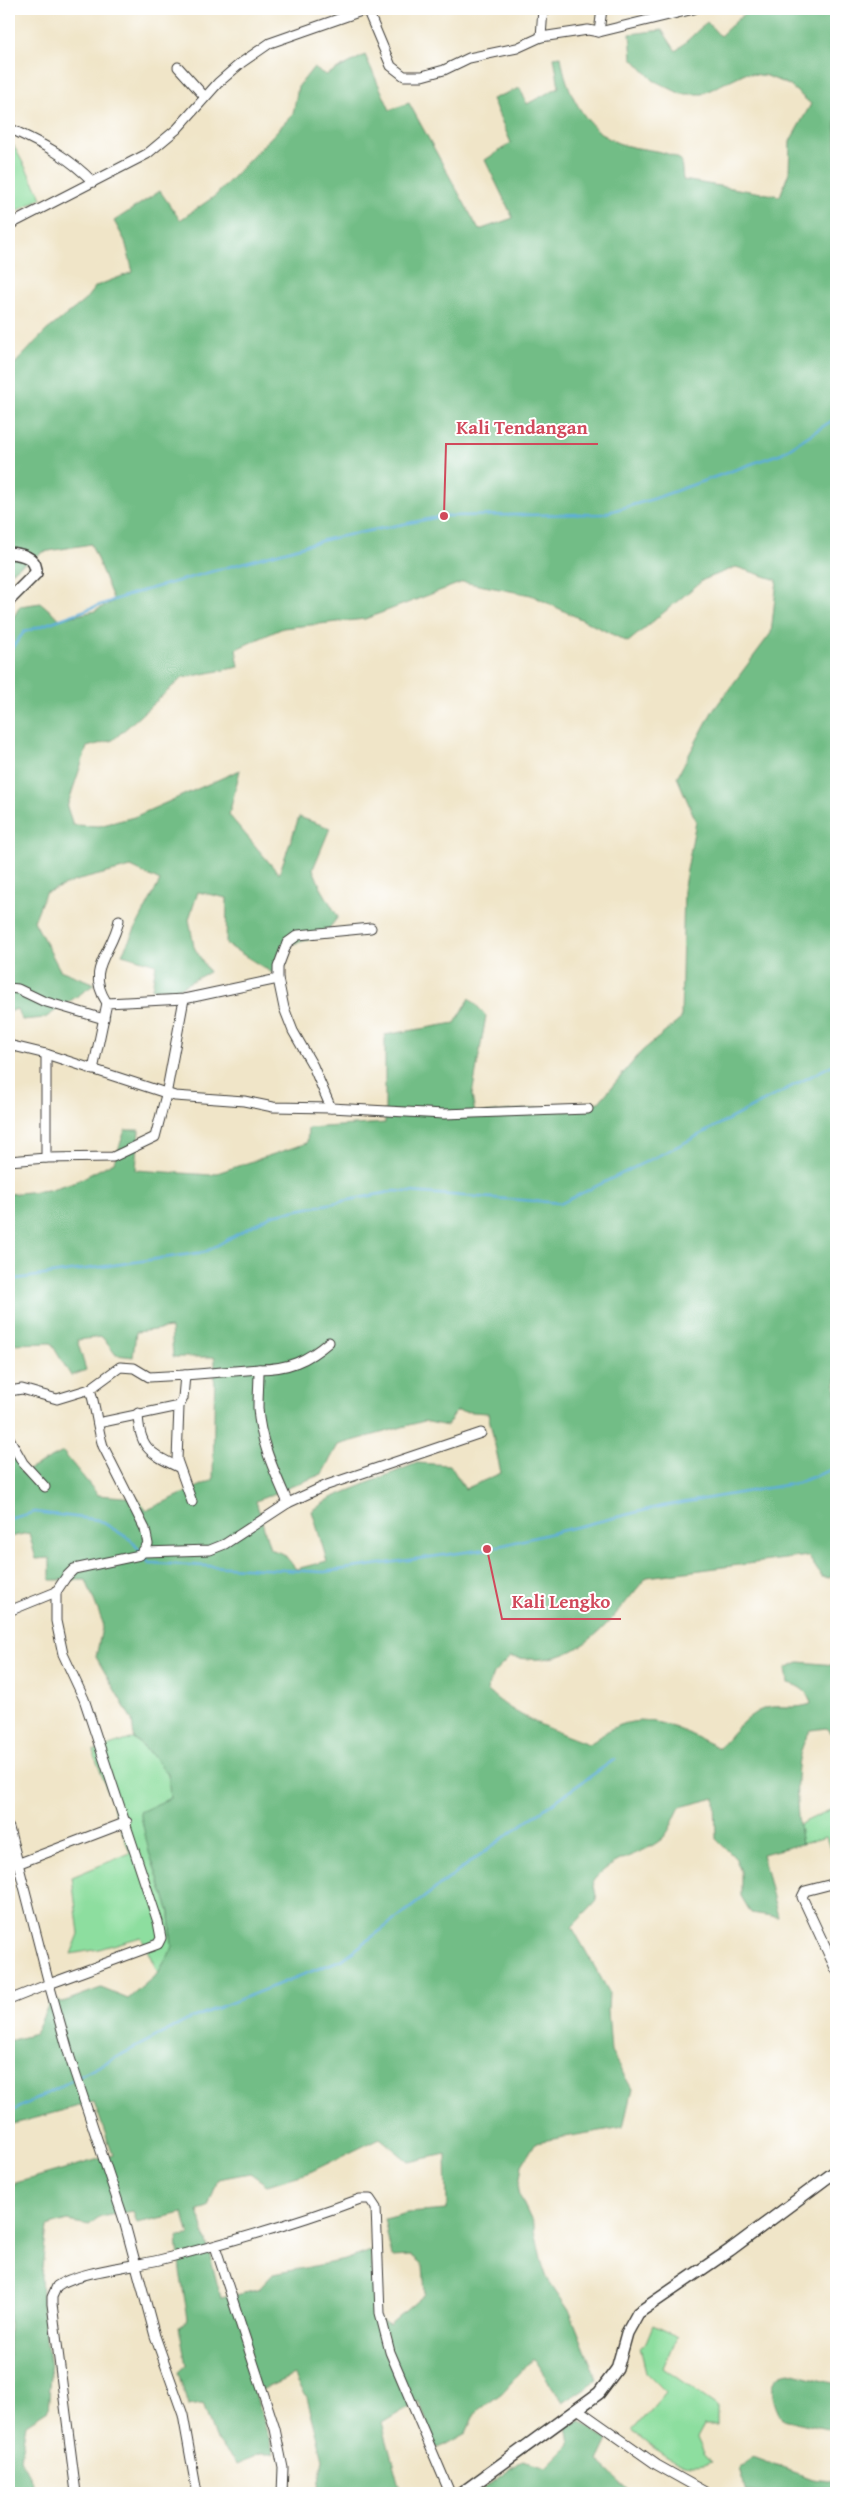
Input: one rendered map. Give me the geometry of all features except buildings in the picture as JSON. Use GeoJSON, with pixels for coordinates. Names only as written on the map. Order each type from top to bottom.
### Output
{"type":"FeatureCollection","features":[{"type":"Feature","properties":{"kind":"street"},"geometry":{"type":"LineString","coordinates":[[9,225],[156,147],[241,63],[270,43],[367,9],[391,66],[404,76],[422,76],[444,70],[469,58],[517,48],[541,37],[588,30],[599,32],[689,10]]}},
{"type":"Feature","properties":{"kind":"street"},"geometry":{"type":"LineString","coordinates":[[541,37],[543,9]]}},
{"type":"Feature","properties":{"kind":"street"},"geometry":{"type":"LineString","coordinates":[[599,32],[602,9]]}},
{"type":"Feature","properties":{"kind":"street"},"geometry":{"type":"LineString","coordinates":[[178,67],[205,97]]}},
{"type":"Feature","properties":{"kind":"street"},"geometry":{"type":"LineString","coordinates":[[9,128],[44,143],[76,165],[93,182]]}},
{"type":"Feature","properties":{"kind":"street"},"geometry":{"type":"LineString","coordinates":[[9,553],[30,559],[36,567],[36,573],[9,600]]}},
{"type":"Feature","properties":{"kind":"street"},"geometry":{"type":"LineString","coordinates":[[93,1070],[107,1003],[99,987],[98,973],[102,959],[115,936],[119,920]]}},
{"type":"Feature","properties":{"kind":"street"},"geometry":{"type":"LineString","coordinates":[[332,1108],[314,1066],[293,1031],[284,1008],[278,979],[282,952],[287,943],[298,935],[372,928]]}},
{"type":"Feature","properties":{"kind":"street"},"geometry":{"type":"LineString","coordinates":[[107,1003],[184,999],[278,979]]}},
{"type":"Feature","properties":{"kind":"street"},"geometry":{"type":"LineString","coordinates":[[9,988],[16,988],[43,1001],[104,1019]]}},
{"type":"Feature","properties":{"kind":"street"},"geometry":{"type":"LineString","coordinates":[[9,1161],[46,1158],[112,1157],[151,1141],[156,1135],[166,1095],[184,999]]}},
{"type":"Feature","properties":{"kind":"street"},"geometry":{"type":"LineString","coordinates":[[9,1045],[46,1054],[166,1095],[244,1101],[273,1107],[444,1114],[588,1109]]}},
{"type":"Feature","properties":{"kind":"street"},"geometry":{"type":"LineString","coordinates":[[46,1054],[46,1158]]}},
{"type":"Feature","properties":{"kind":"street"},"geometry":{"type":"LineString","coordinates":[[9,1391],[22,1390],[56,1399],[90,1390],[120,1368],[134,1368],[149,1377],[276,1369],[297,1364],[313,1356],[329,1342]]}},
{"type":"Feature","properties":{"kind":"street"},"geometry":{"type":"LineString","coordinates":[[259,1369],[258,1409],[262,1435],[270,1463],[288,1503]]}},
{"type":"Feature","properties":{"kind":"street"},"geometry":{"type":"LineString","coordinates":[[185,1374],[183,1398],[179,1406],[178,1467],[192,1502]]}},
{"type":"Feature","properties":{"kind":"street"},"geometry":{"type":"LineString","coordinates":[[90,1390],[98,1414],[98,1423],[108,1459],[145,1529],[148,1544],[142,1553]]}},
{"type":"Feature","properties":{"kind":"street"},"geometry":{"type":"LineString","coordinates":[[98,1423],[138,1413],[179,1406]]}},
{"type":"Feature","properties":{"kind":"street"},"geometry":{"type":"LineString","coordinates":[[138,1413],[141,1436],[146,1448],[178,1467]]}},
{"type":"Feature","properties":{"kind":"street"},"geometry":{"type":"LineString","coordinates":[[9,2000],[160,1943],[158,1922],[127,1822],[84,1698],[63,1654],[56,1621],[56,1592],[66,1576],[74,1569],[85,1565],[142,1553],[210,1550],[225,1544],[288,1503],[327,1484],[481,1433]]}},
{"type":"Feature","properties":{"kind":"street"},"geometry":{"type":"LineString","coordinates":[[9,1438],[23,1463],[45,1487]]}},
{"type":"Feature","properties":{"kind":"street"},"geometry":{"type":"LineString","coordinates":[[9,1611],[56,1592]]}},
{"type":"Feature","properties":{"kind":"street"},"geometry":{"type":"LineString","coordinates":[[17,1864],[127,1822]]}},
{"type":"Feature","properties":{"kind":"street"},"geometry":{"type":"LineString","coordinates":[[9,1828],[70,2058],[123,2217],[155,2336],[183,2415],[197,2493]]}},
{"type":"Feature","properties":{"kind":"street"},"geometry":{"type":"LineString","coordinates":[[835,1965],[802,1897],[805,1891],[836,1883]]}},
{"type":"Feature","properties":{"kind":"street"},"geometry":{"type":"LineString","coordinates":[[462,2493],[579,2410],[599,2393],[613,2376],[627,2333],[638,2313],[730,2250],[836,2171]]}},
{"type":"Feature","properties":{"kind":"street"},"geometry":{"type":"LineString","coordinates":[[76,2493],[52,2304],[53,2292],[62,2282],[136,2266],[260,2234],[282,2224],[360,2199],[370,2199],[373,2202],[378,2232],[380,2314],[390,2352],[450,2493]]}},
{"type":"Feature","properties":{"kind":"street"},"geometry":{"type":"LineString","coordinates":[[215,2246],[277,2436],[283,2468],[282,2493]]}},
{"type":"Feature","properties":{"kind":"street"},"geometry":{"type":"LineString","coordinates":[[579,2410],[657,2465],[707,2493]]}},
{"type":"Feature","properties":{"kind":"green space"},"geometry":{"type":"Polygon","coordinates":[[[749,9],[836,9],[836,1558],[834,1570],[830,1578],[822,1577],[808,1556],[647,1577],[613,1617],[588,1641],[574,1650],[558,1656],[537,1659],[510,1657],[493,1674],[487,1690],[522,1715],[588,1744],[611,1729],[626,1723],[640,1721],[653,1722],[679,1729],[719,1748],[743,1722],[765,1708],[796,1707],[811,1704],[803,1690],[788,1683],[786,1668],[799,1662],[836,1665],[836,1739],[826,1728],[811,1730],[800,1754],[797,1801],[802,1844],[762,1854],[778,1917],[751,1913],[741,1896],[741,1872],[736,1859],[716,1839],[715,1798],[680,1807],[663,1838],[601,1872],[593,1881],[597,1900],[572,1927],[609,1992],[608,2010],[611,2052],[632,2089],[623,2127],[536,2142],[522,2165],[518,2192],[534,2226],[547,2278],[570,2312],[597,2380],[563,2403],[533,2358],[502,2393],[475,2413],[466,2433],[439,2448],[436,2447],[419,2401],[382,2423],[401,2493],[317,2493],[323,2459],[307,2398],[294,2375],[255,2393],[274,2454],[260,2454],[237,2464],[215,2438],[203,2404],[188,2406],[178,2372],[186,2365],[179,2327],[188,2319],[180,2271],[177,2237],[189,2236],[183,2213],[137,2223],[133,2211],[101,2217],[89,2225],[67,2221],[47,2227],[41,2276],[43,2316],[51,2375],[48,2410],[26,2424],[20,2459],[31,2479],[34,2493],[9,2493],[9,2171],[12,2184],[113,2155],[94,2102],[9,2125],[9,2041],[35,2034],[51,1999],[63,2002],[101,1988],[128,1999],[158,1973],[172,1949],[170,1912],[149,1852],[140,1812],[170,1798],[168,1774],[134,1738],[132,1720],[96,1657],[103,1623],[86,1580],[50,1580],[50,1558],[36,1559],[29,1533],[9,1537],[9,1445],[22,1473],[63,1452],[98,1495],[137,1498],[147,1510],[213,1480],[215,1357],[173,1357],[171,1328],[136,1332],[133,1357],[116,1355],[102,1337],[77,1340],[86,1370],[71,1376],[51,1343],[9,1344],[9,1194],[48,1190],[77,1181],[114,1162],[125,1130],[139,1130],[136,1170],[211,1175],[307,1143],[308,1128],[385,1123],[385,1035],[455,1023],[470,998],[486,1016],[472,1095],[475,1114],[599,1102],[642,1051],[681,1019],[684,886],[696,821],[677,777],[712,712],[771,633],[777,580],[736,567],[703,580],[628,642],[531,595],[463,582],[365,619],[283,628],[236,649],[239,667],[182,678],[113,740],[87,747],[67,807],[73,825],[99,826],[134,817],[240,770],[229,815],[279,874],[299,817],[330,828],[313,869],[321,888],[338,917],[323,936],[292,944],[274,974],[226,944],[227,898],[198,892],[189,919],[194,947],[209,972],[175,990],[152,989],[156,964],[122,954],[160,881],[131,867],[75,881],[45,893],[34,921],[60,970],[95,984],[45,1018],[22,1020],[17,1009],[9,1012],[9,625],[20,606],[41,603],[60,619],[95,611],[114,601],[91,544],[43,552],[9,573],[9,370],[46,331],[84,301],[96,286],[133,272],[125,241],[114,221],[160,191],[180,220],[215,196],[293,114],[298,87],[313,68],[326,75],[365,55],[390,110],[409,103],[479,230],[513,218],[485,160],[511,143],[492,99],[520,88],[527,104],[559,87],[554,57],[561,56],[563,69],[572,95],[587,118],[606,137],[626,146],[658,151],[674,156],[681,160],[683,180],[780,196],[789,172],[790,141],[811,104],[789,85],[767,76],[745,73],[702,94],[681,94],[653,80],[632,58],[630,34],[662,30],[676,51],[707,22],[720,36],[749,9]],[[456,1411],[447,1426],[424,1421],[338,1445],[322,1474],[256,1501],[270,1549],[284,1554],[296,1569],[327,1561],[312,1511],[331,1498],[417,1463],[450,1465],[465,1489],[501,1473],[488,1413],[456,1411]],[[380,2138],[308,2173],[267,2185],[250,2173],[218,2179],[208,2207],[198,2210],[221,2298],[258,2290],[273,2274],[345,2260],[371,2251],[377,2319],[389,2325],[425,2294],[423,2265],[412,2256],[392,2257],[384,2219],[407,2213],[447,2210],[446,2154],[409,2162],[380,2138]]]}},
{"type":"Feature","properties":{"kind":"green space"},"geometry":{"type":"Polygon","coordinates":[[[9,137],[42,198],[9,215],[9,137]]]}},
{"type":"Feature","properties":{"kind":"green space"},"geometry":{"type":"Polygon","coordinates":[[[134,1738],[165,1769],[170,1784],[170,1794],[165,1814],[149,1852],[170,1912],[172,1949],[158,1973],[141,1937],[99,1949],[71,1954],[79,1934],[72,1877],[130,1853],[93,1751],[134,1738]]]}},
{"type":"Feature","properties":{"kind":"green space"},"geometry":{"type":"Polygon","coordinates":[[[836,1807],[836,1856],[833,1857],[826,1837],[802,1844],[798,1825],[836,1807]]]}},
{"type":"Feature","properties":{"kind":"green space"},"geometry":{"type":"Polygon","coordinates":[[[653,2325],[679,2337],[673,2344],[663,2368],[717,2406],[717,2425],[704,2425],[697,2438],[704,2453],[712,2462],[688,2465],[678,2462],[660,2452],[632,2431],[666,2392],[646,2372],[640,2347],[646,2342],[653,2325]]]}},
{"type":"Feature","properties":{"kind":"green space"},"geometry":{"type":"Polygon","coordinates":[[[790,2372],[836,2384],[836,2431],[782,2419],[773,2398],[773,2384],[776,2378],[790,2372]]]}},
{"type":"Feature","properties":{"kind":"green space"},"geometry":{"type":"Polygon","coordinates":[[[580,2421],[608,2440],[598,2461],[632,2493],[477,2493],[523,2460],[547,2467],[570,2444],[567,2426],[580,2421]]]}},
{"type":"Feature","properties":{"kind":"green space"},"geometry":{"type":"Polygon","coordinates":[[[752,2457],[812,2479],[836,2482],[836,2493],[747,2493],[739,2469],[752,2457]]]}},
{"type":"Feature","properties":{"kind":"waterway"},"geometry":{"type":"LineString","coordinates":[[9,652],[24,632],[128,595],[328,539],[444,516],[602,514],[653,499],[782,453],[836,418]]}},
{"type":"Feature","properties":{"kind":"waterway"},"geometry":{"type":"LineString","coordinates":[[9,1280],[205,1252],[272,1215],[395,1191],[562,1203],[684,1143],[836,1063]]}},
{"type":"Feature","properties":{"kind":"waterway"},"geometry":{"type":"LineString","coordinates":[[143,1555],[149,1563],[324,1572],[487,1549],[658,1507],[797,1483],[836,1468]]}},
{"type":"Feature","properties":{"kind":"waterway"},"geometry":{"type":"LineString","coordinates":[[9,1519],[35,1512],[99,1520],[131,1540],[140,1551]]}},
{"type":"Feature","properties":{"kind":"waterway"},"geometry":{"type":"LineString","coordinates":[[9,2113],[192,2018],[343,1959],[489,1848],[615,1759]]}},
{"type":"Feature","properties":{"kind":"place","name":"Kali Tendangan"},"geometry":{"type":"Point","coordinates":[444,516]}},
{"type":"Feature","properties":{"kind":"place","name":"Kali Lengko"},"geometry":{"type":"Point","coordinates":[487,1549]}}]}
